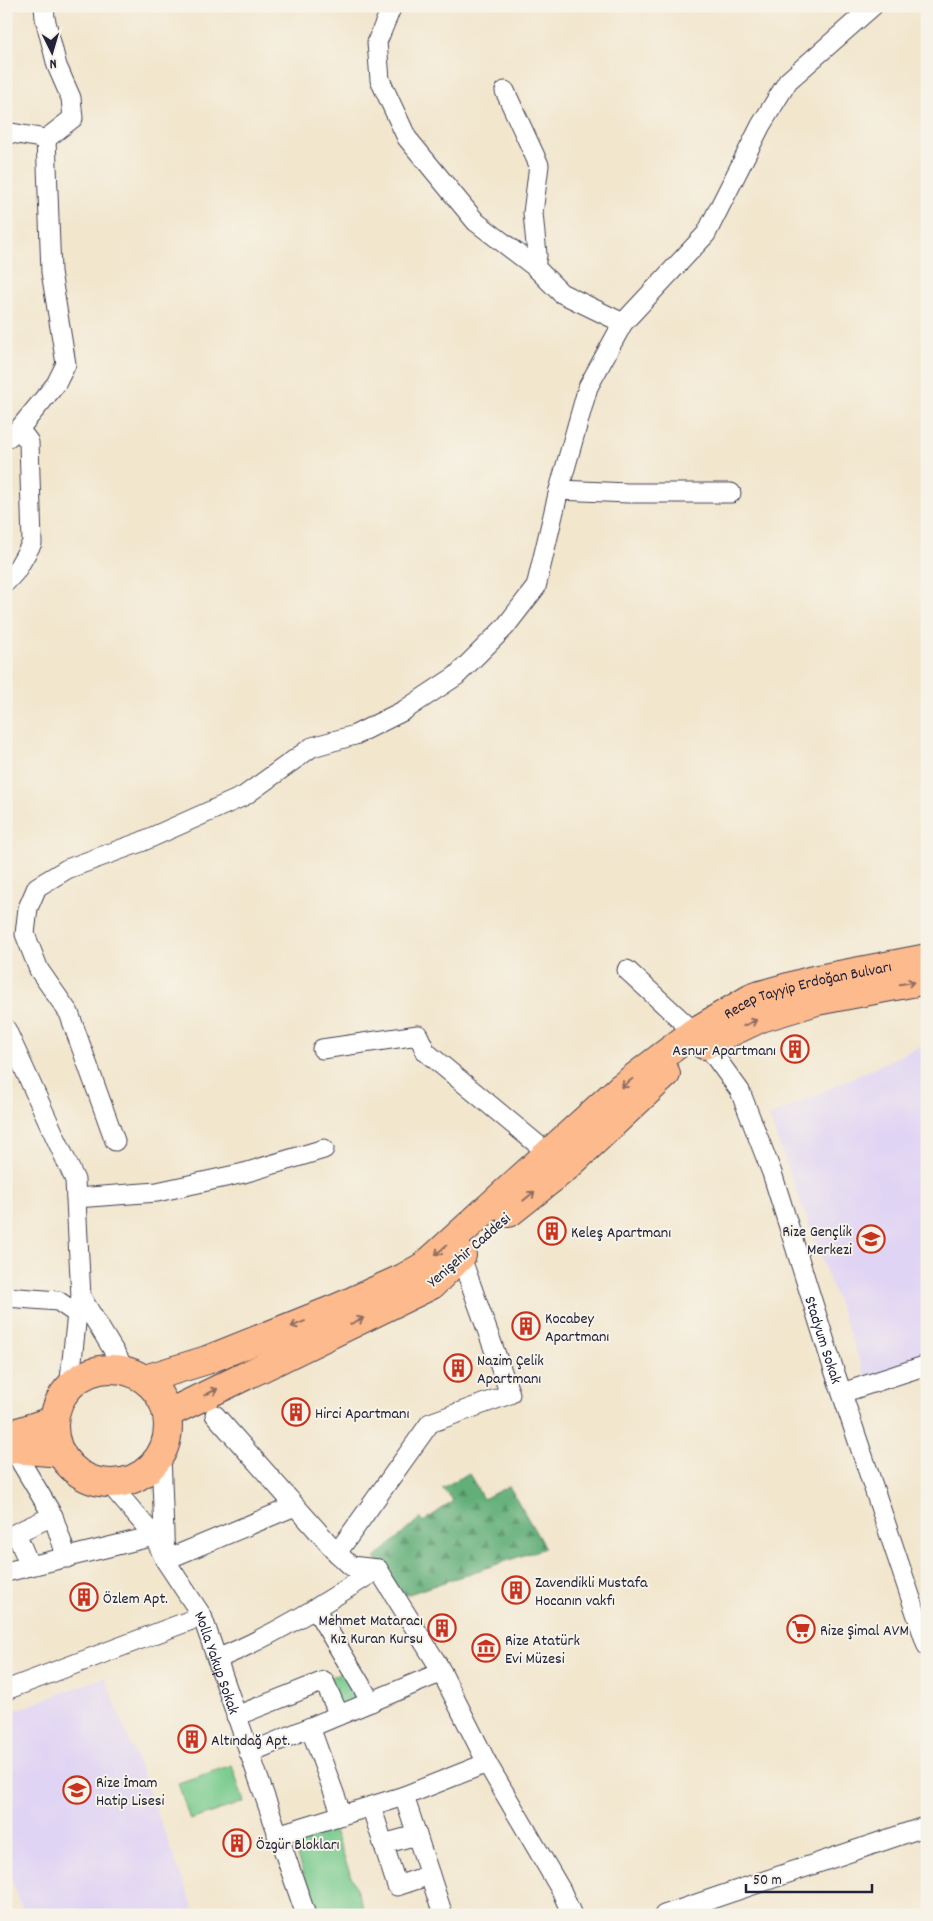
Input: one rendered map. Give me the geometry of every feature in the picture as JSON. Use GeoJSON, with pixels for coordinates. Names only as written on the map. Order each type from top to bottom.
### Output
{"type":"FeatureCollection","features":[{"type":"Feature","properties":{"kind":"main road","name":"Recep Tayyip Erdoğan Bulvarı"},"geometry":{"type":"LineString","coordinates":[[700,1038],[753,997],[814,980],[927,958]]}},
{"type":"Feature","properties":{"kind":"main road","name":"Recep Tayyip Erdoğan Bulvarı"},"geometry":{"type":"LineString","coordinates":[[700,1038],[817,1001],[927,980]]}},
{"type":"Feature","properties":{"kind":"main road","name":"Yenişehir Caddesi"},"geometry":{"type":"LineString","coordinates":[[135,1375],[216,1357],[339,1307],[424,1266],[620,1089],[700,1038]]}},
{"type":"Feature","properties":{"kind":"main road","name":"Yenişehir Caddesi"},"geometry":{"type":"LineString","coordinates":[[167,1414],[432,1285],[488,1230],[568,1166],[700,1038]]}},
{"type":"Feature","properties":{"kind":"main road"},"geometry":{"type":"LineString","coordinates":[[105,1369],[135,1375],[159,1395],[167,1414],[168,1434],[161,1454],[148,1470],[130,1480],[109,1483],[89,1478],[71,1467],[61,1453],[55,1437],[54,1420],[59,1403],[68,1388],[85,1375],[105,1369]]}},
{"type":"Feature","properties":{"kind":"main road"},"geometry":{"type":"LineString","coordinates":[[9,1445],[54,1420]]}},
{"type":"Feature","properties":{"kind":"main road"},"geometry":{"type":"LineString","coordinates":[[9,1445],[61,1453]]}},
{"type":"Feature","properties":{"kind":"street"},"geometry":{"type":"LineString","coordinates":[[6,132],[46,139],[73,118],[71,98],[57,66],[45,18],[44,6]]}},
{"type":"Feature","properties":{"kind":"street"},"geometry":{"type":"LineString","coordinates":[[392,6],[376,42],[380,80],[407,138],[476,222],[535,267],[561,293],[623,323]]}},
{"type":"Feature","properties":{"kind":"street"},"geometry":{"type":"LineString","coordinates":[[115,1141],[69,1013],[39,970],[25,934],[28,908],[37,887],[68,869],[141,842],[244,796],[312,747],[355,735],[403,711],[456,676],[505,627],[536,587],[559,490],[588,387],[623,323],[706,234],[760,125],[788,81],[873,6]]}},
{"type":"Feature","properties":{"kind":"street"},"geometry":{"type":"LineString","coordinates":[[505,91],[539,165],[533,213],[537,255],[535,267]]}},
{"type":"Feature","properties":{"kind":"street"},"geometry":{"type":"LineString","coordinates":[[6,582],[16,572],[32,543],[29,442],[13,434],[56,384],[66,364],[51,272],[46,139]]}},
{"type":"Feature","properties":{"kind":"street"},"geometry":{"type":"LineString","coordinates":[[559,490],[628,493],[731,493]]}},
{"type":"Feature","properties":{"kind":"street","name":"Stadyum Sokak"},"geometry":{"type":"LineString","coordinates":[[627,970],[700,1038],[740,1091],[772,1172],[842,1393],[927,1646]]}},
{"type":"Feature","properties":{"kind":"street"},"geometry":{"type":"LineString","coordinates":[[6,1029],[75,1180],[79,1306],[68,1388]]}},
{"type":"Feature","properties":{"kind":"street"},"geometry":{"type":"LineString","coordinates":[[322,1049],[418,1035],[426,1052],[548,1154]]}},
{"type":"Feature","properties":{"kind":"street"},"geometry":{"type":"LineString","coordinates":[[76,1198],[157,1192],[244,1173],[324,1149]]}},
{"type":"Feature","properties":{"kind":"street"},"geometry":{"type":"LineString","coordinates":[[337,1553],[430,1422],[510,1394],[460,1257]]}},
{"type":"Feature","properties":{"kind":"street"},"geometry":{"type":"LineString","coordinates":[[6,1297],[58,1301],[79,1306],[135,1375]]}},
{"type":"Feature","properties":{"kind":"street"},"geometry":{"type":"LineString","coordinates":[[842,1393],[927,1365]]}},
{"type":"Feature","properties":{"kind":"street"},"geometry":{"type":"LineString","coordinates":[[215,1415],[337,1553],[351,1566],[378,1568]]}},
{"type":"Feature","properties":{"kind":"street"},"geometry":{"type":"LineString","coordinates":[[9,1445],[53,1516],[67,1558]]}},
{"type":"Feature","properties":{"kind":"street"},"geometry":{"type":"LineString","coordinates":[[161,1454],[166,1560],[295,1506]]}},
{"type":"Feature","properties":{"kind":"street","name":"Molla Yakup Sokak"},"geometry":{"type":"LineString","coordinates":[[109,1483],[154,1536],[166,1560],[202,1616],[306,1915]]}},
{"type":"Feature","properties":{"kind":"street"},"geometry":{"type":"LineString","coordinates":[[30,1566],[11,1528],[53,1516]]}},
{"type":"Feature","properties":{"kind":"street"},"geometry":{"type":"LineString","coordinates":[[6,1572],[154,1536]]}},
{"type":"Feature","properties":{"kind":"street"},"geometry":{"type":"LineString","coordinates":[[217,1660],[253,1644],[316,1610],[378,1568]]}},
{"type":"Feature","properties":{"kind":"street"},"geometry":{"type":"LineString","coordinates":[[378,1568],[442,1672],[487,1763],[561,1890],[572,1915]]}},
{"type":"Feature","properties":{"kind":"street"},"geometry":{"type":"LineString","coordinates":[[316,1610],[371,1702]]}},
{"type":"Feature","properties":{"kind":"street"},"geometry":{"type":"LineString","coordinates":[[6,1690],[202,1616]]}},
{"type":"Feature","properties":{"kind":"street"},"geometry":{"type":"LineString","coordinates":[[249,1753],[442,1672]]}},
{"type":"Feature","properties":{"kind":"street"},"geometry":{"type":"LineString","coordinates":[[236,1716],[324,1681],[339,1715]]}},
{"type":"Feature","properties":{"kind":"street"},"geometry":{"type":"LineString","coordinates":[[310,1727],[342,1815]]}},
{"type":"Feature","properties":{"kind":"street"},"geometry":{"type":"LineString","coordinates":[[277,1835],[404,1796],[487,1763]]}},
{"type":"Feature","properties":{"kind":"street"},"geometry":{"type":"LineString","coordinates":[[404,1796],[443,1915]]}},
{"type":"Feature","properties":{"kind":"street"},"geometry":{"type":"LineString","coordinates":[[371,1806],[397,1886],[430,1875]]}},
{"type":"Feature","properties":{"kind":"street"},"geometry":{"type":"LineString","coordinates":[[664,1915],[927,1826]]}},
{"type":"Feature","properties":{"kind":"street"},"geometry":{"type":"LineString","coordinates":[[383,1844],[417,1835]]}},
{"type":"Feature","properties":{"kind":"shaded area","name":"Rize Gençlik Merkezi"},"geometry":{"type":"Polygon","coordinates":[[[927,1043],[927,1361],[867,1381],[769,1117],[927,1043]]]}},
{"type":"Feature","properties":{"kind":"shaded area","name":"Rize İmam Hatip Lisesi"},"geometry":{"type":"Polygon","coordinates":[[[105,1677],[196,1915],[25,1915],[6,1866],[6,1714],[105,1677]]]}},
{"type":"Feature","properties":{"kind":"green space"},"geometry":{"type":"Polygon","coordinates":[[[469,1473],[483,1499],[509,1486],[545,1548],[403,1596],[375,1558],[420,1518],[423,1522],[453,1501],[442,1488],[469,1473]]]}},
{"type":"Feature","properties":{"kind":"green space"},"geometry":{"type":"Polygon","coordinates":[[[346,1669],[367,1701],[339,1712],[325,1681],[346,1669]]]}},
{"type":"Feature","properties":{"kind":"green space"},"geometry":{"type":"Polygon","coordinates":[[[232,1765],[244,1802],[190,1820],[178,1783],[232,1765]]]}},
{"type":"Feature","properties":{"kind":"green space"},"geometry":{"type":"Polygon","coordinates":[[[331,1823],[366,1915],[318,1915],[290,1837],[331,1823]]]}},
{"type":"Feature","properties":{"kind":"place","name":"Asnur Apartmanı"},"geometry":{"type":"Point","coordinates":[795,1049]}},
{"type":"Feature","properties":{"kind":"place","name":"Keleş Apartmanı"},"geometry":{"type":"Point","coordinates":[552,1231]}},
{"type":"Feature","properties":{"kind":"place","name":"Rize Gençlik Merkezi"},"geometry":{"type":"Point","coordinates":[871,1239]}},
{"type":"Feature","properties":{"kind":"place","name":"Kocabey Apartmanı"},"geometry":{"type":"Point","coordinates":[526,1326]}},
{"type":"Feature","properties":{"kind":"place","name":"Nazim Çelik Apartmanı"},"geometry":{"type":"Point","coordinates":[458,1368]}},
{"type":"Feature","properties":{"kind":"place","name":"Hirci Apartmanı"},"geometry":{"type":"Point","coordinates":[296,1412]}},
{"type":"Feature","properties":{"kind":"place","name":"Zavendikli Mustafa Hocanın vakfı"},"geometry":{"type":"Point","coordinates":[516,1590]}},
{"type":"Feature","properties":{"kind":"place","name":"Özlem Apt."},"geometry":{"type":"Point","coordinates":[84,1597]}},
{"type":"Feature","properties":{"kind":"place","name":"Mehmet Mataracı Kız Kuran Kursu"},"geometry":{"type":"Point","coordinates":[442,1628]}},
{"type":"Feature","properties":{"kind":"place","name":"Rize Şimal AVM"},"geometry":{"type":"Point","coordinates":[801,1629]}},
{"type":"Feature","properties":{"kind":"place","name":"Rize Atatürk Evi Müzesi"},"geometry":{"type":"Point","coordinates":[486,1648]}},
{"type":"Feature","properties":{"kind":"place","name":"Altındağ Apt."},"geometry":{"type":"Point","coordinates":[192,1739]}},
{"type":"Feature","properties":{"kind":"place","name":"Rize İmam Hatip Lisesi"},"geometry":{"type":"Point","coordinates":[77,1790]}},
{"type":"Feature","properties":{"kind":"place","name":"Özgür Blokları"},"geometry":{"type":"Point","coordinates":[237,1843]}}]}
